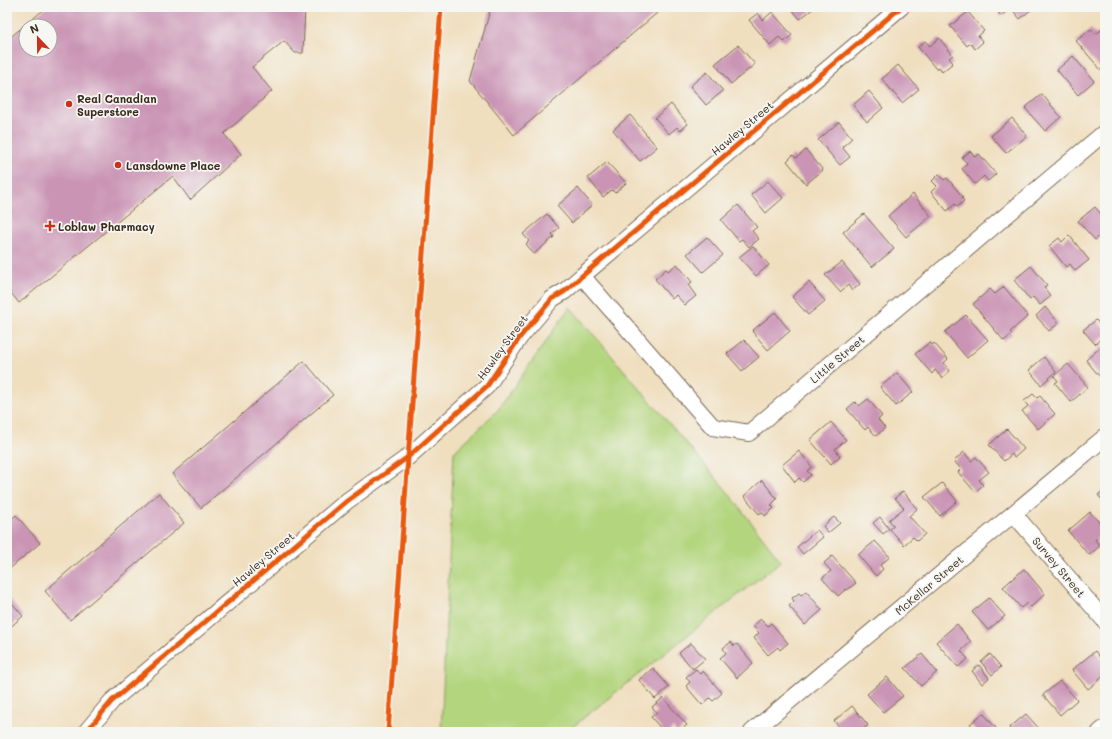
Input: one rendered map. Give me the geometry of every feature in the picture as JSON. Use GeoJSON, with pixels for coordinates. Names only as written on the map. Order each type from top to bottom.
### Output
{"type":"FeatureCollection","features":[{"type":"Feature","properties":{"kind":"street","name":"Hawley Street"},"geometry":{"type":"LineString","coordinates":[[86,732],[112,701],[347,501],[408,457],[487,386],[520,336],[552,299],[565,291],[901,7]]}},
{"type":"Feature","properties":{"kind":"street","name":"Little Street"},"geometry":{"type":"LineString","coordinates":[[582,276],[713,427],[749,433],[1105,132]]}},
{"type":"Feature","properties":{"kind":"street","name":"McKellar Street"},"geometry":{"type":"LineString","coordinates":[[752,732],[1014,514],[1105,436]]}},
{"type":"Feature","properties":{"kind":"street","name":"Survey Street"},"geometry":{"type":"LineString","coordinates":[[1014,514],[1105,621]]}},
{"type":"Feature","properties":{"kind":"street"},"geometry":{"type":"LineString","coordinates":[[1100,732],[1105,728]]}},
{"type":"Feature","properties":{"kind":"green space"},"geometry":{"type":"Polygon","coordinates":[[[570,307],[727,491],[781,561],[566,732],[441,732],[454,452],[498,410],[570,307]]]}},
{"type":"Feature","properties":{"kind":"building","name":"Lansdowne Place"},"geometry":{"type":"Polygon","coordinates":[[[47,7],[305,7],[303,53],[295,53],[284,41],[252,67],[272,91],[224,134],[241,154],[190,200],[173,176],[19,303],[7,288],[7,40],[18,31],[18,58],[58,58],[58,18],[34,18],[47,7]]]}},
{"type":"Feature","properties":{"kind":"building"},"geometry":{"type":"Polygon","coordinates":[[[491,7],[664,7],[514,135],[470,81],[491,7]]]}},
{"type":"Feature","properties":{"kind":"building"},"geometry":{"type":"Polygon","coordinates":[[[790,7],[815,7],[800,19],[790,7]]]}},
{"type":"Feature","properties":{"kind":"building"},"geometry":{"type":"Polygon","coordinates":[[[994,7],[1033,8],[1020,19],[1011,8],[1001,16],[994,7]]]}},
{"type":"Feature","properties":{"kind":"building"},"geometry":{"type":"Polygon","coordinates":[[[772,12],[792,35],[784,42],[779,37],[770,45],[749,20],[758,13],[763,20],[772,12]]]}},
{"type":"Feature","properties":{"kind":"building"},"geometry":{"type":"Polygon","coordinates":[[[968,12],[984,31],[978,36],[983,42],[975,49],[970,43],[967,46],[950,26],[968,12]]]}},
{"type":"Feature","properties":{"kind":"building"},"geometry":{"type":"Polygon","coordinates":[[[1091,29],[1096,34],[1101,30],[1105,35],[1105,66],[1101,70],[1076,41],[1091,29]]]}},
{"type":"Feature","properties":{"kind":"building"},"geometry":{"type":"Polygon","coordinates":[[[939,38],[953,55],[949,58],[953,63],[942,72],[939,67],[936,69],[918,47],[925,41],[930,46],[939,38]]]}},
{"type":"Feature","properties":{"kind":"building"},"geometry":{"type":"Polygon","coordinates":[[[738,45],[755,64],[731,84],[715,64],[738,45]]]}},
{"type":"Feature","properties":{"kind":"building"},"geometry":{"type":"Polygon","coordinates":[[[1073,56],[1094,81],[1078,95],[1057,70],[1073,56]]]}},
{"type":"Feature","properties":{"kind":"building"},"geometry":{"type":"Polygon","coordinates":[[[898,65],[919,89],[902,103],[882,79],[898,65]]]}},
{"type":"Feature","properties":{"kind":"building"},"geometry":{"type":"Polygon","coordinates":[[[707,72],[723,91],[706,105],[690,86],[707,72]]]}},
{"type":"Feature","properties":{"kind":"building"},"geometry":{"type":"Polygon","coordinates":[[[869,91],[883,108],[867,122],[853,105],[869,91]]]}},
{"type":"Feature","properties":{"kind":"building"},"geometry":{"type":"Polygon","coordinates":[[[1042,94],[1061,117],[1045,131],[1025,108],[1042,94]]]}},
{"type":"Feature","properties":{"kind":"building"},"geometry":{"type":"Polygon","coordinates":[[[671,104],[688,124],[680,131],[677,127],[669,134],[655,118],[671,104]]]}},
{"type":"Feature","properties":{"kind":"building"},"geometry":{"type":"Polygon","coordinates":[[[630,115],[657,147],[640,161],[613,130],[630,115]]]}},
{"type":"Feature","properties":{"kind":"building"},"geometry":{"type":"Polygon","coordinates":[[[1012,118],[1027,136],[1006,153],[991,136],[1012,118]]]}},
{"type":"Feature","properties":{"kind":"building"},"geometry":{"type":"Polygon","coordinates":[[[839,122],[852,138],[842,147],[850,157],[840,165],[818,140],[839,122]]]}},
{"type":"Feature","properties":{"kind":"building"},"geometry":{"type":"Polygon","coordinates":[[[806,150],[823,170],[806,184],[787,161],[793,155],[796,158],[806,150]]]}},
{"type":"Feature","properties":{"kind":"building"},"geometry":{"type":"Polygon","coordinates":[[[970,151],[975,157],[979,154],[996,174],[988,181],[984,176],[975,184],[962,169],[967,163],[962,158],[970,151]]]}},
{"type":"Feature","properties":{"kind":"building"},"geometry":{"type":"Polygon","coordinates":[[[607,162],[626,183],[615,193],[612,190],[603,197],[588,178],[607,162]]]}},
{"type":"Feature","properties":{"kind":"building"},"geometry":{"type":"Polygon","coordinates":[[[939,174],[944,180],[947,178],[963,197],[962,198],[964,201],[957,207],[955,204],[947,211],[931,192],[937,186],[932,181],[939,174]]]}},
{"type":"Feature","properties":{"kind":"building"},"geometry":{"type":"Polygon","coordinates":[[[768,181],[783,198],[766,213],[751,195],[768,181]]]}},
{"type":"Feature","properties":{"kind":"building"},"geometry":{"type":"Polygon","coordinates":[[[578,188],[592,205],[572,223],[557,206],[578,188]]]}},
{"type":"Feature","properties":{"kind":"building"},"geometry":{"type":"Polygon","coordinates":[[[913,194],[931,216],[906,237],[888,216],[913,194]]]}},
{"type":"Feature","properties":{"kind":"building"},"geometry":{"type":"Polygon","coordinates":[[[738,205],[757,227],[752,231],[759,239],[749,247],[742,239],[739,241],[721,220],[738,205]]]}},
{"type":"Feature","properties":{"kind":"building"},"geometry":{"type":"Polygon","coordinates":[[[1095,207],[1105,219],[1105,232],[1095,240],[1078,221],[1095,207]]]}},
{"type":"Feature","properties":{"kind":"building"},"geometry":{"type":"Polygon","coordinates":[[[547,214],[559,228],[552,234],[554,237],[534,254],[526,244],[529,241],[523,234],[547,214]]]}},
{"type":"Feature","properties":{"kind":"building"},"geometry":{"type":"Polygon","coordinates":[[[864,214],[894,249],[872,267],[843,232],[864,214]]]}},
{"type":"Feature","properties":{"kind":"building"},"geometry":{"type":"Polygon","coordinates":[[[1069,235],[1089,260],[1075,271],[1070,264],[1066,267],[1049,246],[1059,238],[1062,242],[1069,235]]]}},
{"type":"Feature","properties":{"kind":"building"},"geometry":{"type":"Polygon","coordinates":[[[707,237],[723,255],[703,272],[687,254],[707,237]]]}},
{"type":"Feature","properties":{"kind":"building"},"geometry":{"type":"Polygon","coordinates":[[[753,246],[769,265],[756,276],[739,257],[753,246]]]}},
{"type":"Feature","properties":{"kind":"building"},"geometry":{"type":"Polygon","coordinates":[[[842,262],[860,284],[852,291],[848,285],[840,292],[825,275],[842,262]]]}},
{"type":"Feature","properties":{"kind":"building"},"geometry":{"type":"Polygon","coordinates":[[[677,264],[692,282],[688,285],[696,296],[685,305],[676,295],[672,299],[655,279],[666,269],[668,271],[677,264]]]}},
{"type":"Feature","properties":{"kind":"building"},"geometry":{"type":"Polygon","coordinates":[[[1031,266],[1047,285],[1044,288],[1051,296],[1040,305],[1033,297],[1030,300],[1014,280],[1031,266]]]}},
{"type":"Feature","properties":{"kind":"building"},"geometry":{"type":"Polygon","coordinates":[[[809,282],[825,301],[808,315],[792,297],[809,282]]]}},
{"type":"Feature","properties":{"kind":"building"},"geometry":{"type":"Polygon","coordinates":[[[1004,287],[1028,316],[1010,332],[1012,334],[1004,341],[973,304],[990,289],[995,294],[1004,287]]]}},
{"type":"Feature","properties":{"kind":"building"},"geometry":{"type":"Polygon","coordinates":[[[1045,307],[1059,323],[1049,331],[1036,316],[1045,307]]]}},
{"type":"Feature","properties":{"kind":"building"},"geometry":{"type":"Polygon","coordinates":[[[775,312],[790,331],[768,350],[752,331],[775,312]]]}},
{"type":"Feature","properties":{"kind":"building"},"geometry":{"type":"Polygon","coordinates":[[[966,315],[988,340],[967,358],[945,332],[966,315]]]}},
{"type":"Feature","properties":{"kind":"building"},"geometry":{"type":"Polygon","coordinates":[[[1096,320],[1105,330],[1105,335],[1095,344],[1083,330],[1096,320]]]}},
{"type":"Feature","properties":{"kind":"building"},"geometry":{"type":"Polygon","coordinates":[[[744,340],[759,357],[742,371],[727,354],[744,340]]]}},
{"type":"Feature","properties":{"kind":"building"},"geometry":{"type":"Polygon","coordinates":[[[930,342],[932,345],[934,343],[948,359],[944,363],[950,371],[942,378],[935,370],[932,374],[915,354],[930,342]]]}},
{"type":"Feature","properties":{"kind":"building"},"geometry":{"type":"Polygon","coordinates":[[[1102,346],[1105,350],[1105,373],[1100,377],[1086,360],[1102,346]]]}},
{"type":"Feature","properties":{"kind":"building"},"geometry":{"type":"Polygon","coordinates":[[[1044,357],[1056,372],[1041,385],[1029,370],[1044,357]]]}},
{"type":"Feature","properties":{"kind":"building"},"geometry":{"type":"Polygon","coordinates":[[[304,361],[333,395],[201,508],[172,474],[304,361]]]}},
{"type":"Feature","properties":{"kind":"building"},"geometry":{"type":"Polygon","coordinates":[[[1068,364],[1088,387],[1071,402],[1055,383],[1058,381],[1054,376],[1068,364]]]}},
{"type":"Feature","properties":{"kind":"building"},"geometry":{"type":"Polygon","coordinates":[[[897,373],[913,392],[896,406],[880,387],[897,373]]]}},
{"type":"Feature","properties":{"kind":"building"},"geometry":{"type":"Polygon","coordinates":[[[1033,394],[1037,398],[1040,396],[1055,414],[1038,429],[1022,411],[1028,406],[1024,401],[1033,394]]]}},
{"type":"Feature","properties":{"kind":"building"},"geometry":{"type":"Polygon","coordinates":[[[868,399],[882,416],[878,420],[885,428],[876,436],[868,427],[865,430],[847,409],[855,402],[859,406],[868,399]]]}},
{"type":"Feature","properties":{"kind":"building"},"geometry":{"type":"Polygon","coordinates":[[[831,422],[846,440],[835,449],[840,456],[831,464],[810,440],[831,422]]]}},
{"type":"Feature","properties":{"kind":"building"},"geometry":{"type":"Polygon","coordinates":[[[1007,429],[1024,449],[1014,458],[1012,454],[1004,461],[989,445],[1007,429]]]}},
{"type":"Feature","properties":{"kind":"building"},"geometry":{"type":"Polygon","coordinates":[[[799,451],[812,467],[807,471],[811,475],[803,482],[799,478],[795,482],[782,465],[799,451]]]}},
{"type":"Feature","properties":{"kind":"building"},"geometry":{"type":"Polygon","coordinates":[[[964,452],[971,461],[976,457],[989,472],[979,480],[983,485],[975,492],[958,472],[961,469],[954,461],[964,452]]]}},
{"type":"Feature","properties":{"kind":"building"},"geometry":{"type":"Polygon","coordinates":[[[762,480],[777,499],[771,505],[774,508],[765,516],[762,512],[759,514],[744,496],[762,480]]]}},
{"type":"Feature","properties":{"kind":"building"},"geometry":{"type":"Polygon","coordinates":[[[942,483],[957,501],[940,516],[924,497],[942,483]]]}},
{"type":"Feature","properties":{"kind":"building"},"geometry":{"type":"Polygon","coordinates":[[[1105,489],[1105,503],[1098,495],[1105,489]]]}},
{"type":"Feature","properties":{"kind":"building"},"geometry":{"type":"Polygon","coordinates":[[[903,491],[917,509],[909,516],[925,534],[917,541],[913,537],[904,545],[890,529],[894,526],[889,520],[904,508],[895,498],[903,491]]]}},
{"type":"Feature","properties":{"kind":"building"},"geometry":{"type":"Polygon","coordinates":[[[159,493],[184,523],[70,620],[45,591],[159,493]]]}},
{"type":"Feature","properties":{"kind":"building"},"geometry":{"type":"Polygon","coordinates":[[[1090,512],[1105,529],[1105,532],[1095,540],[1100,546],[1089,555],[1068,531],[1090,512]]]}},
{"type":"Feature","properties":{"kind":"building"},"geometry":{"type":"Polygon","coordinates":[[[16,515],[40,543],[7,571],[7,523],[16,515]]]}},
{"type":"Feature","properties":{"kind":"building"},"geometry":{"type":"Polygon","coordinates":[[[834,517],[840,523],[828,533],[823,526],[834,517]]]}},
{"type":"Feature","properties":{"kind":"building"},"geometry":{"type":"Polygon","coordinates":[[[880,517],[889,529],[883,534],[873,523],[880,517]]]}},
{"type":"Feature","properties":{"kind":"building"},"geometry":{"type":"Polygon","coordinates":[[[817,530],[823,537],[803,554],[797,547],[817,530]]]}},
{"type":"Feature","properties":{"kind":"building"},"geometry":{"type":"Polygon","coordinates":[[[875,541],[890,557],[880,565],[883,569],[876,576],[858,555],[875,541]]]}},
{"type":"Feature","properties":{"kind":"building"},"geometry":{"type":"Polygon","coordinates":[[[832,556],[856,583],[838,596],[822,578],[831,571],[824,563],[832,556]]]}},
{"type":"Feature","properties":{"kind":"building"},"geometry":{"type":"Polygon","coordinates":[[[1024,569],[1045,594],[1031,607],[1027,603],[1021,608],[1003,587],[1024,569]]]}},
{"type":"Feature","properties":{"kind":"building"},"geometry":{"type":"Polygon","coordinates":[[[806,591],[822,610],[805,625],[789,606],[794,601],[792,598],[799,593],[801,595],[806,591]]]}},
{"type":"Feature","properties":{"kind":"building"},"geometry":{"type":"Polygon","coordinates":[[[7,597],[23,616],[7,630],[7,597]]]}},
{"type":"Feature","properties":{"kind":"building"},"geometry":{"type":"Polygon","coordinates":[[[989,598],[1005,616],[988,630],[972,612],[989,598]]]}},
{"type":"Feature","properties":{"kind":"building"},"geometry":{"type":"Polygon","coordinates":[[[761,619],[768,626],[771,623],[788,643],[780,650],[778,647],[768,655],[754,638],[759,633],[753,626],[761,619]]]}},
{"type":"Feature","properties":{"kind":"building"},"geometry":{"type":"Polygon","coordinates":[[[957,624],[971,642],[961,651],[968,659],[958,667],[936,642],[957,624]]]}},
{"type":"Feature","properties":{"kind":"building"},"geometry":{"type":"Polygon","coordinates":[[[731,642],[734,646],[737,644],[753,663],[737,678],[720,658],[726,653],[723,648],[731,642]]]}},
{"type":"Feature","properties":{"kind":"building"},"geometry":{"type":"Polygon","coordinates":[[[691,643],[705,659],[693,669],[679,653],[691,643]]]}},
{"type":"Feature","properties":{"kind":"building"},"geometry":{"type":"Polygon","coordinates":[[[1095,651],[1105,664],[1105,675],[1088,689],[1072,670],[1095,651]]]}},
{"type":"Feature","properties":{"kind":"building"},"geometry":{"type":"Polygon","coordinates":[[[922,654],[937,672],[921,686],[905,668],[922,654]]]}},
{"type":"Feature","properties":{"kind":"building"},"geometry":{"type":"Polygon","coordinates":[[[990,654],[1001,667],[992,675],[981,662],[990,654]]]}},
{"type":"Feature","properties":{"kind":"building"},"geometry":{"type":"Polygon","coordinates":[[[979,665],[989,678],[982,684],[972,671],[979,665]]]}},
{"type":"Feature","properties":{"kind":"building"},"geometry":{"type":"Polygon","coordinates":[[[653,668],[669,687],[655,699],[639,680],[653,668]]]}},
{"type":"Feature","properties":{"kind":"building"},"geometry":{"type":"Polygon","coordinates":[[[696,669],[700,674],[703,671],[722,693],[713,701],[710,698],[702,705],[686,686],[690,682],[686,677],[696,669]]]}},
{"type":"Feature","properties":{"kind":"building"},"geometry":{"type":"Polygon","coordinates":[[[887,677],[903,696],[883,712],[867,694],[887,677]]]}},
{"type":"Feature","properties":{"kind":"building"},"geometry":{"type":"Polygon","coordinates":[[[1060,681],[1077,700],[1060,715],[1043,695],[1060,681]]]}},
{"type":"Feature","properties":{"kind":"building"},"geometry":{"type":"Polygon","coordinates":[[[663,698],[687,725],[678,732],[676,732],[673,728],[668,732],[664,732],[651,717],[657,713],[652,707],[663,698]]]}},
{"type":"Feature","properties":{"kind":"building"},"geometry":{"type":"Polygon","coordinates":[[[852,706],[868,725],[860,732],[844,732],[834,721],[852,706]]]}},
{"type":"Feature","properties":{"kind":"building"},"geometry":{"type":"Polygon","coordinates":[[[983,713],[996,728],[992,732],[977,732],[970,724],[983,713]]]}},
{"type":"Feature","properties":{"kind":"building"},"geometry":{"type":"Polygon","coordinates":[[[1026,714],[1042,732],[1012,732],[1009,728],[1026,714]]]}},
{"type":"Feature","properties":{"kind":"cycle path"},"geometry":{"type":"LineString","coordinates":[[388,732],[441,7]]}},
{"type":"Feature","properties":{"kind":"cycle path"},"geometry":{"type":"LineString","coordinates":[[86,732],[112,701],[347,501],[408,457],[487,386],[520,337],[552,299],[565,291],[901,7]]}},
{"type":"Feature","properties":{"kind":"place","name":"Real Canadian Superstore"},"geometry":{"type":"Point","coordinates":[69,104]}},
{"type":"Feature","properties":{"kind":"place","name":"Lansdowne Place"},"geometry":{"type":"Point","coordinates":[118,165]}},
{"type":"Feature","properties":{"kind":"place","name":"Loblaw Pharmacy"},"geometry":{"type":"Point","coordinates":[50,226]}}]}
